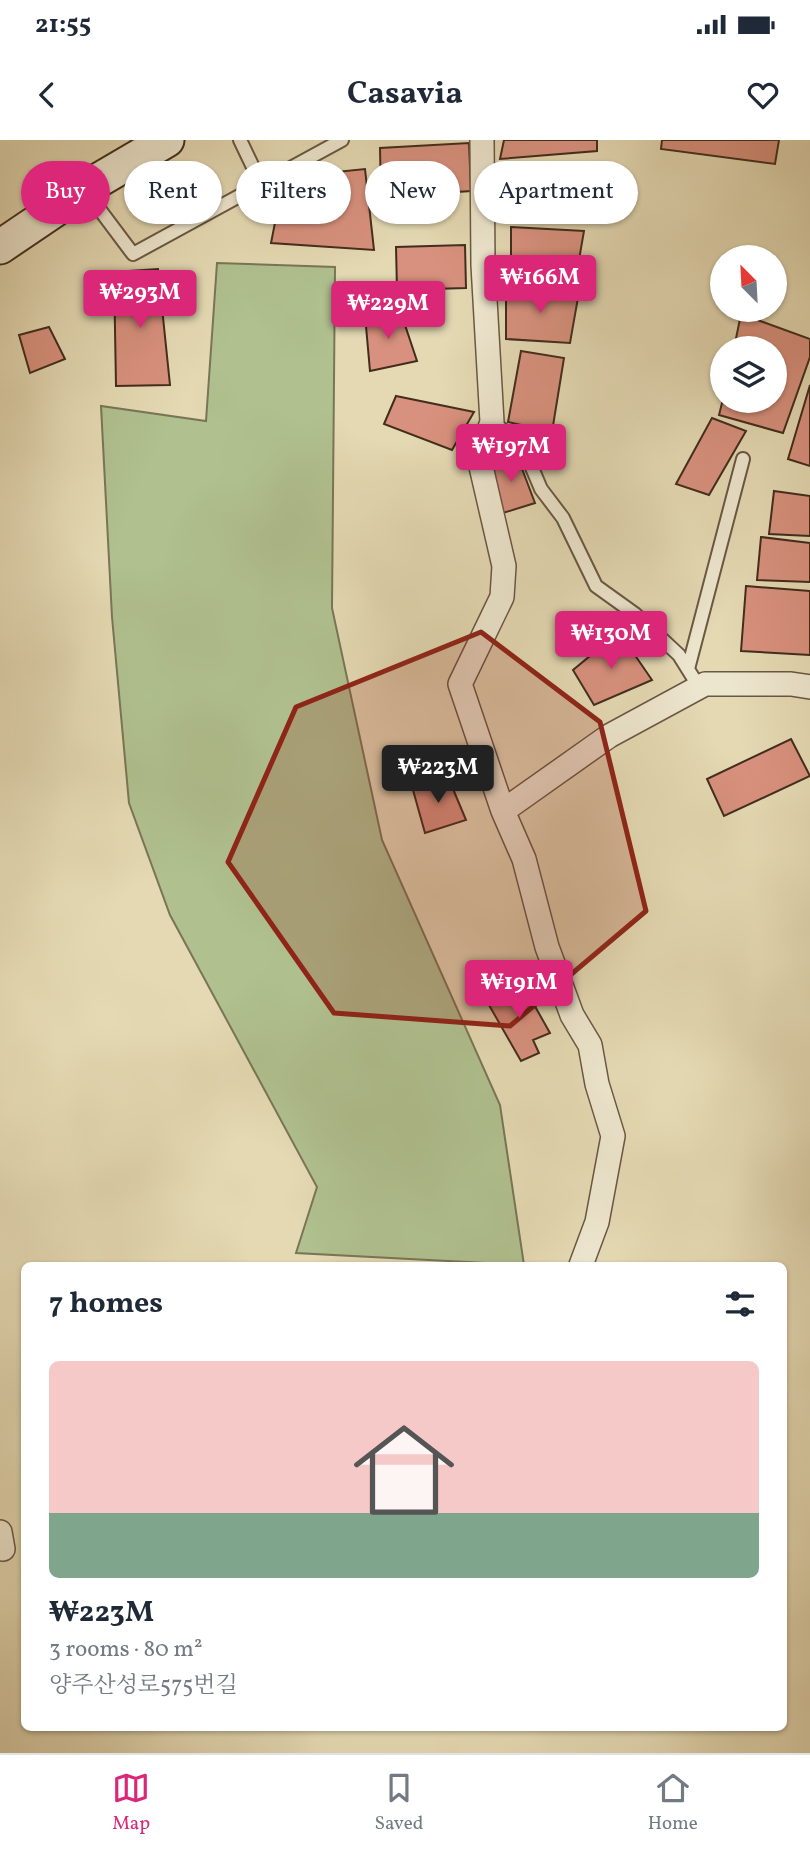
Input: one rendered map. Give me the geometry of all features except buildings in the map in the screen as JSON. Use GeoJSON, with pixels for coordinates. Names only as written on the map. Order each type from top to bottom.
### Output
{"type":"FeatureCollection","features":[{"type":"Feature","properties":{"kind":"street"},"geometry":{"type":"LineString","coordinates":[[110,175],[167,140]]}},
{"type":"Feature","properties":{"kind":"street"},"geometry":{"type":"LineString","coordinates":[[482,140],[483,265],[492,422],[479,458],[504,566],[502,597],[460,684],[503,811],[523,859],[547,947],[572,1015],[590,1045],[597,1084],[613,1136],[597,1222],[582,1262]]}},
{"type":"Feature","properties":{"kind":"street"},"geometry":{"type":"LineString","coordinates":[[0,247],[34,224]]}},
{"type":"Feature","properties":{"kind":"street"},"geometry":{"type":"LineString","coordinates":[[503,811],[693,678],[705,684],[791,684],[810,687]]}},
{"type":"Feature","properties":{"kind":"lane"},"geometry":{"type":"LineString","coordinates":[[240,140],[250,161]]}},
{"type":"Feature","properties":{"kind":"lane"},"geometry":{"type":"LineString","coordinates":[[305,161],[342,140]]}},
{"type":"Feature","properties":{"kind":"lane"},"geometry":{"type":"LineString","coordinates":[[110,223],[133,254],[236,200]]}},
{"type":"Feature","properties":{"kind":"lane"},"geometry":{"type":"LineString","coordinates":[[492,422],[522,444],[541,489],[563,518],[596,586],[635,614],[679,655],[693,678]]}},
{"type":"Feature","properties":{"kind":"lane"},"geometry":{"type":"LineString","coordinates":[[693,678],[743,459]]}},
{"type":"Feature","properties":{"kind":"highlighted area"},"geometry":{"type":"Polygon","coordinates":[[[481,632],[600,722],[646,911],[510,1026],[334,1013],[228,862],[296,707],[481,632]]]}},
{"type":"Feature","properties":{"kind":"green space"},"geometry":{"type":"Polygon","coordinates":[[[217,263],[335,267],[332,608],[382,840],[500,1105],[524,1262],[467,1262],[296,1253],[317,1187],[170,915],[129,803],[112,617],[101,406],[206,421],[217,263]]]}}]}
